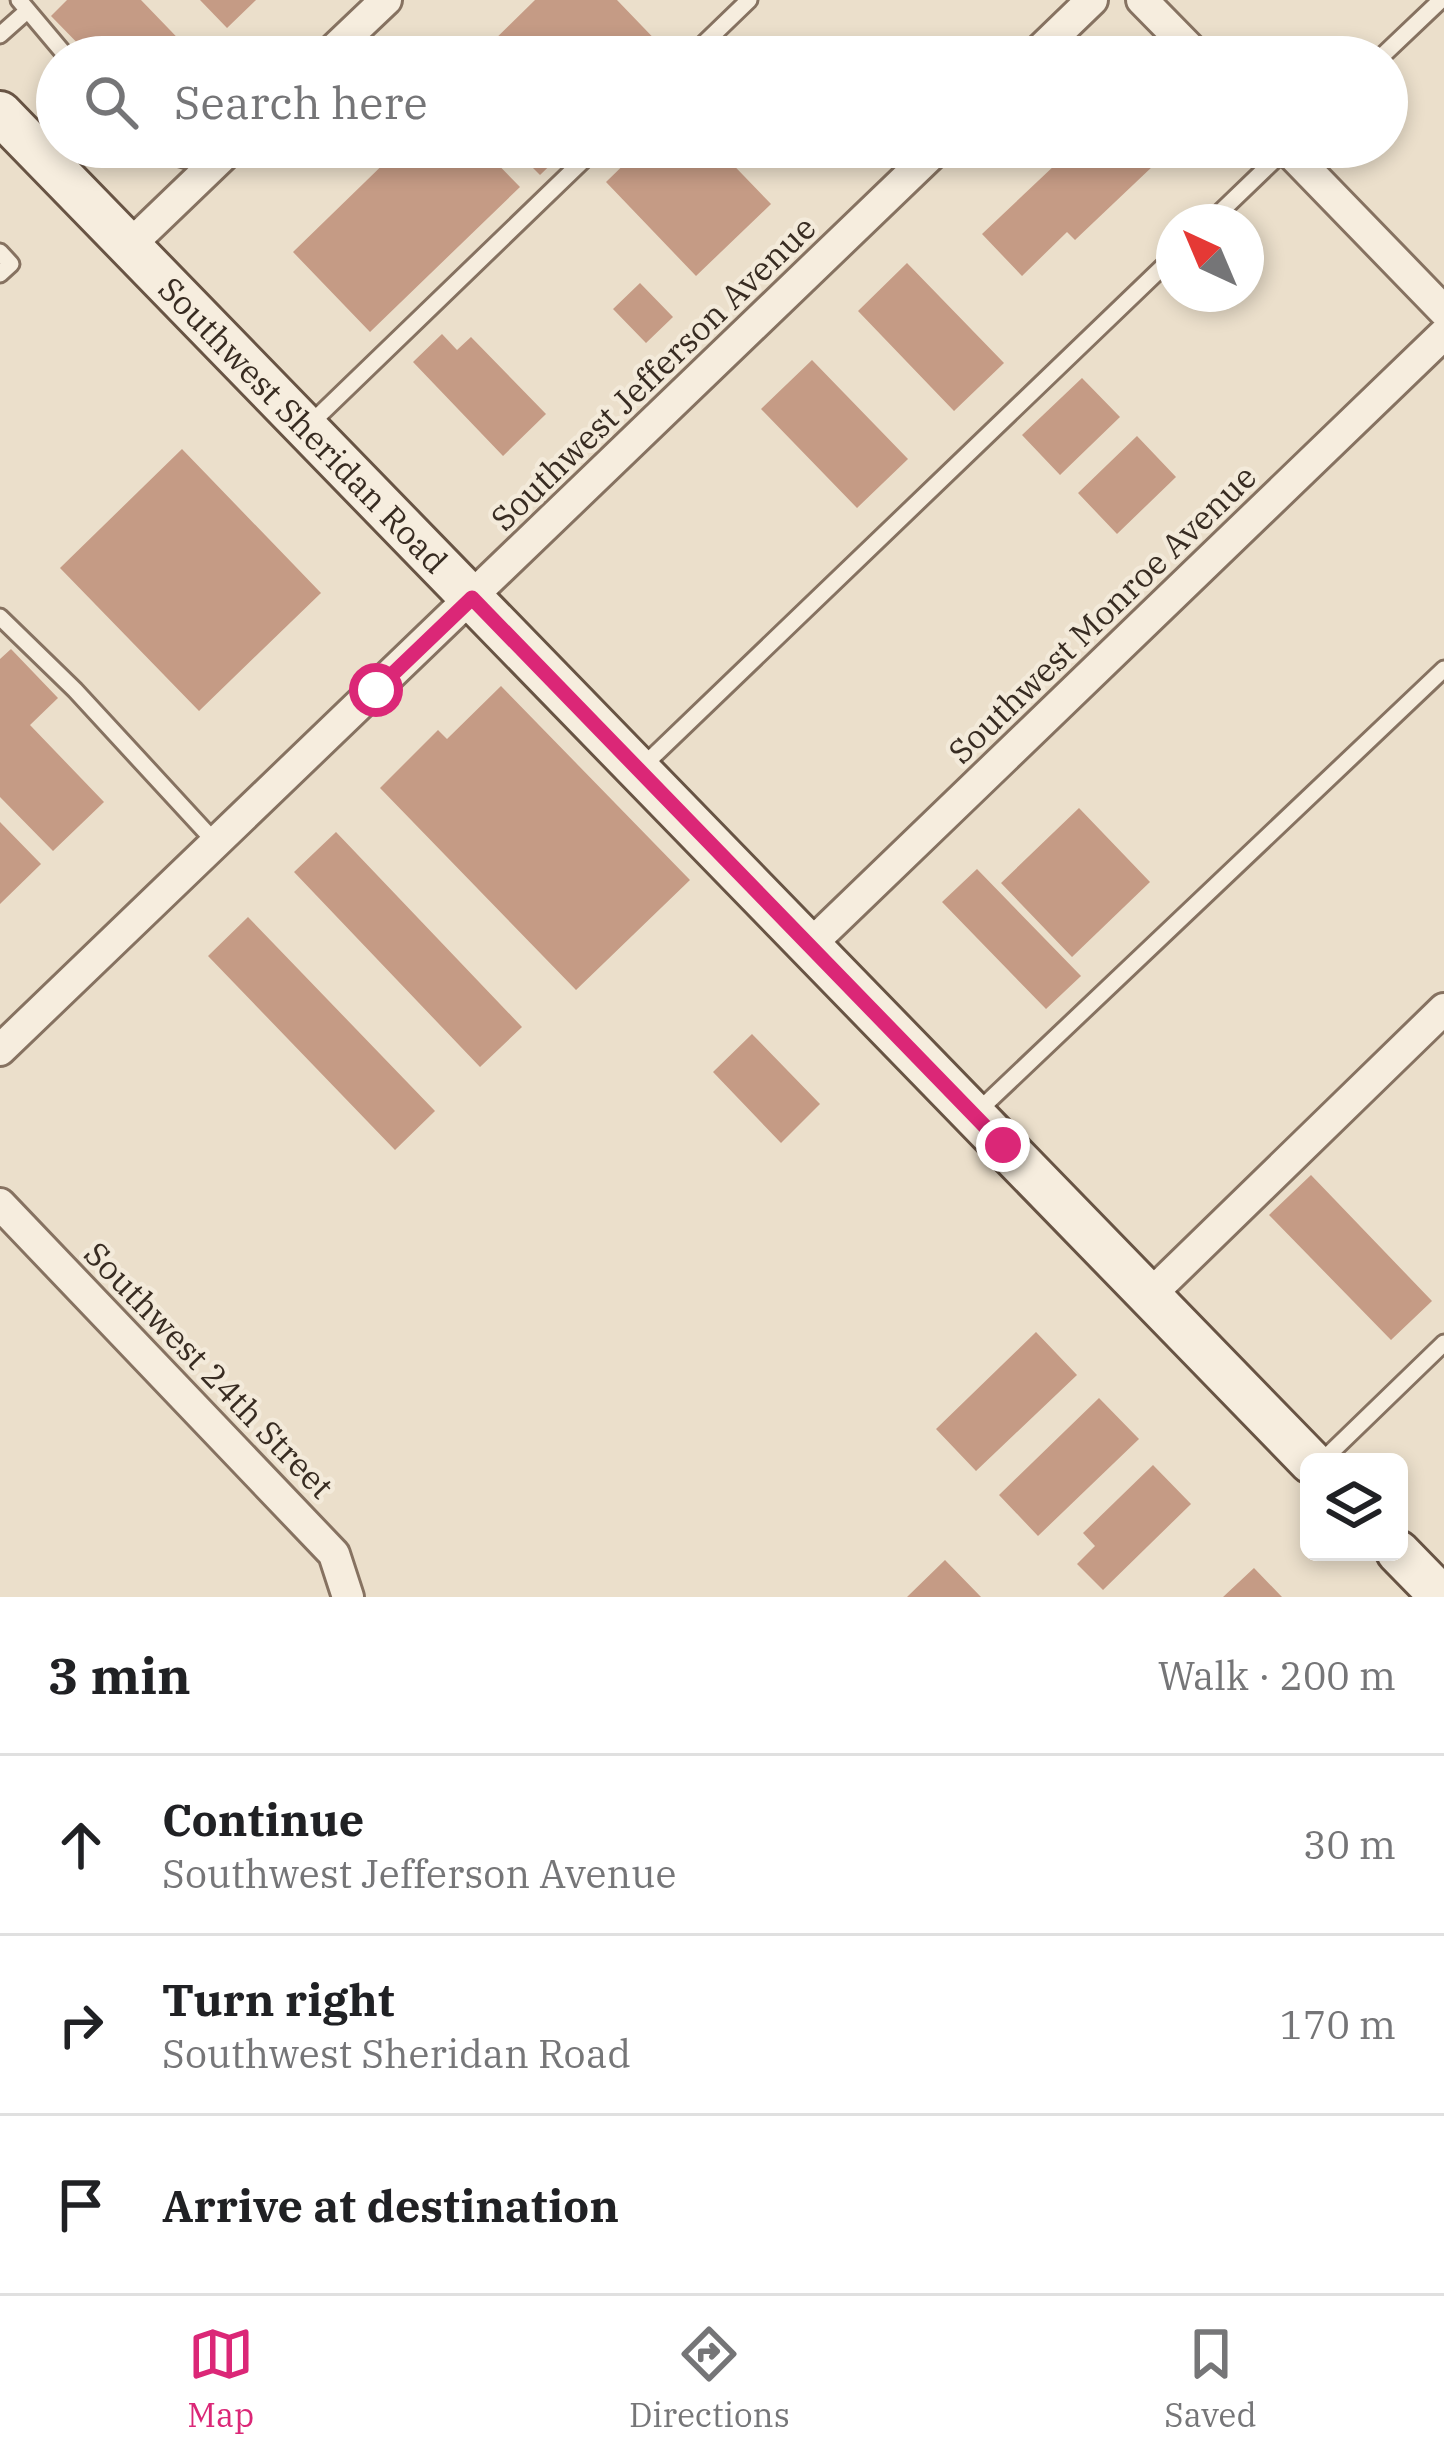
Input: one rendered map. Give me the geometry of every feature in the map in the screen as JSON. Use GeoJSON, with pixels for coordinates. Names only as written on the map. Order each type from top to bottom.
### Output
{"type":"FeatureCollection","features":[{"type":"Feature","properties":{"kind":"street"},"geometry":{"type":"LineString","coordinates":[[348,36],[386,0]]}},
{"type":"Feature","properties":{"kind":"street"},"geometry":{"type":"LineString","coordinates":[[1055,36],[1092,0]]}},
{"type":"Feature","properties":{"kind":"street"},"geometry":{"type":"LineString","coordinates":[[1142,0],[1177,36]]}},
{"type":"Feature","properties":{"kind":"street","name":"Southwest Sheridan Road"},"geometry":{"type":"LineString","coordinates":[[1,115],[36,142]]}},
{"type":"Feature","properties":{"kind":"street","name":"Southwest Sheridan Road"},"geometry":{"type":"LineString","coordinates":[[64,168],[129,246],[1302,1453]]}},
{"type":"Feature","properties":{"kind":"street"},"geometry":{"type":"LineString","coordinates":[[129,246],[211,168]]}},
{"type":"Feature","properties":{"kind":"street","name":"Southwest Jefferson Avenue"},"geometry":{"type":"LineString","coordinates":[[0,1050],[917,168]]}},
{"type":"Feature","properties":{"kind":"street"},"geometry":{"type":"LineString","coordinates":[[1306,168],[1444,311]]}},
{"type":"Feature","properties":{"kind":"street","name":"Southwest Monroe Avenue"},"geometry":{"type":"LineString","coordinates":[[809,946],[1444,334]]}},
{"type":"Feature","properties":{"kind":"street"},"geometry":{"type":"LineString","coordinates":[[1149,1296],[1444,1010]]}},
{"type":"Feature","properties":{"kind":"street","name":"Southwest 24th Street"},"geometry":{"type":"LineString","coordinates":[[0,1204],[334,1554],[348,1597]]}},
{"type":"Feature","properties":{"kind":"street"},"geometry":{"type":"LineString","coordinates":[[1407,1561],[1442,1597]]}},
{"type":"Feature","properties":{"kind":"lane"},"geometry":{"type":"LineString","coordinates":[[712,36],[749,0]]}},
{"type":"Feature","properties":{"kind":"lane"},"geometry":{"type":"LineString","coordinates":[[1404,36],[1441,0]]}},
{"type":"Feature","properties":{"kind":"lane"},"geometry":{"type":"LineString","coordinates":[[0,35],[23,5],[49,36]]}},
{"type":"Feature","properties":{"kind":"lane"},"geometry":{"type":"LineString","coordinates":[[306,428],[575,168]]}},
{"type":"Feature","properties":{"kind":"lane"},"geometry":{"type":"LineString","coordinates":[[1228,204],[1265,168]]}},
{"type":"Feature","properties":{"kind":"lane"},"geometry":{"type":"LineString","coordinates":[[0,252],[11,264],[0,274]]}},
{"type":"Feature","properties":{"kind":"lane"},"geometry":{"type":"LineString","coordinates":[[639,770],[1156,273]]}},
{"type":"Feature","properties":{"kind":"lane"},"geometry":{"type":"LineString","coordinates":[[0,617],[75,690],[216,843]]}},
{"type":"Feature","properties":{"kind":"lane"},"geometry":{"type":"LineString","coordinates":[[974,1115],[1444,670]]}},
{"type":"Feature","properties":{"kind":"lane"},"geometry":{"type":"LineString","coordinates":[[1330,1453],[1444,1343]]}},
{"type":"Feature","properties":{"kind":"building"},"geometry":{"type":"Polygon","coordinates":[[[67,0],[141,0],[176,36],[71,36],[51,16],[67,0]]]}},
{"type":"Feature","properties":{"kind":"building"},"geometry":{"type":"Polygon","coordinates":[[[200,0],[256,0],[227,28],[200,0]]]}},
{"type":"Feature","properties":{"kind":"building"},"geometry":{"type":"Polygon","coordinates":[[[535,0],[617,0],[652,36],[498,36],[535,0]]]}},
{"type":"Feature","properties":{"kind":"building"},"geometry":{"type":"Polygon","coordinates":[[[379,168],[501,168],[520,187],[370,332],[293,252],[379,168]]]}},
{"type":"Feature","properties":{"kind":"building"},"geometry":{"type":"Polygon","coordinates":[[[620,168],[736,168],[771,204],[696,276],[606,182],[620,168]]]}},
{"type":"Feature","properties":{"kind":"building"},"geometry":{"type":"Polygon","coordinates":[[[1052,168],[1151,168],[1075,240],[1067,232],[1022,276],[982,234],[1052,168]]]}},
{"type":"Feature","properties":{"kind":"building"},"geometry":{"type":"Polygon","coordinates":[[[907,263],[1004,363],[954,411],[858,311],[907,263]]]}},
{"type":"Feature","properties":{"kind":"building"},"geometry":{"type":"Polygon","coordinates":[[[640,283],[673,317],[646,343],[613,309],[640,283]]]}},
{"type":"Feature","properties":{"kind":"building"},"geometry":{"type":"Polygon","coordinates":[[[442,334],[457,350],[471,337],[546,414],[503,456],[413,362],[442,334]]]}},
{"type":"Feature","properties":{"kind":"building"},"geometry":{"type":"Polygon","coordinates":[[[812,360],[908,459],[857,508],[761,409],[812,360]]]}},
{"type":"Feature","properties":{"kind":"building"},"geometry":{"type":"Polygon","coordinates":[[[1082,378],[1120,417],[1060,475],[1022,435],[1082,378]]]}},
{"type":"Feature","properties":{"kind":"building"},"geometry":{"type":"Polygon","coordinates":[[[1137,436],[1176,477],[1117,534],[1078,493],[1137,436]]]}},
{"type":"Feature","properties":{"kind":"building"},"geometry":{"type":"Polygon","coordinates":[[[182,449],[321,593],[199,711],[60,568],[182,449]]]}},
{"type":"Feature","properties":{"kind":"building"},"geometry":{"type":"Polygon","coordinates":[[[11,649],[58,698],[30,725],[104,802],[53,851],[0,797],[0,659],[11,649]]]}},
{"type":"Feature","properties":{"kind":"building"},"geometry":{"type":"Polygon","coordinates":[[[501,686],[690,880],[576,990],[380,788],[438,730],[447,739],[501,686]]]}},
{"type":"Feature","properties":{"kind":"building"},"geometry":{"type":"Polygon","coordinates":[[[1079,808],[1150,882],[1072,957],[1001,883],[1079,808]]]}},
{"type":"Feature","properties":{"kind":"building"},"geometry":{"type":"Polygon","coordinates":[[[0,822],[41,864],[0,904],[0,822]]]}},
{"type":"Feature","properties":{"kind":"building"},"geometry":{"type":"Polygon","coordinates":[[[336,832],[522,1027],[480,1067],[294,872],[336,832]]]}},
{"type":"Feature","properties":{"kind":"building"},"geometry":{"type":"Polygon","coordinates":[[[977,869],[1081,976],[1046,1009],[942,902],[977,869]]]}},
{"type":"Feature","properties":{"kind":"building"},"geometry":{"type":"Polygon","coordinates":[[[248,917],[435,1111],[395,1150],[208,956],[248,917]]]}},
{"type":"Feature","properties":{"kind":"building"},"geometry":{"type":"Polygon","coordinates":[[[752,1034],[820,1104],[781,1143],[713,1072],[752,1034]]]}},
{"type":"Feature","properties":{"kind":"building"},"geometry":{"type":"Polygon","coordinates":[[[1311,1175],[1432,1301],[1391,1340],[1269,1215],[1311,1175]]]}},
{"type":"Feature","properties":{"kind":"building"},"geometry":{"type":"Polygon","coordinates":[[[1036,1332],[1077,1375],[976,1471],[936,1429],[1036,1332]]]}},
{"type":"Feature","properties":{"kind":"building"},"geometry":{"type":"Polygon","coordinates":[[[1099,1398],[1139,1439],[1038,1536],[999,1495],[1099,1398]]]}},
{"type":"Feature","properties":{"kind":"building"},"geometry":{"type":"Polygon","coordinates":[[[1153,1465],[1191,1504],[1103,1590],[1077,1564],[1095,1546],[1083,1533],[1153,1465]]]}},
{"type":"Feature","properties":{"kind":"building"},"geometry":{"type":"Polygon","coordinates":[[[945,1560],[981,1597],[907,1597],[945,1560]]]}},
{"type":"Feature","properties":{"kind":"building"},"geometry":{"type":"Polygon","coordinates":[[[1254,1568],[1282,1597],[1223,1597],[1254,1568]]]}},
{"type":"Feature","properties":{"kind":"route"},"geometry":{"type":"LineString","coordinates":[[376,690],[472,598],[1003,1145]]}}]}
